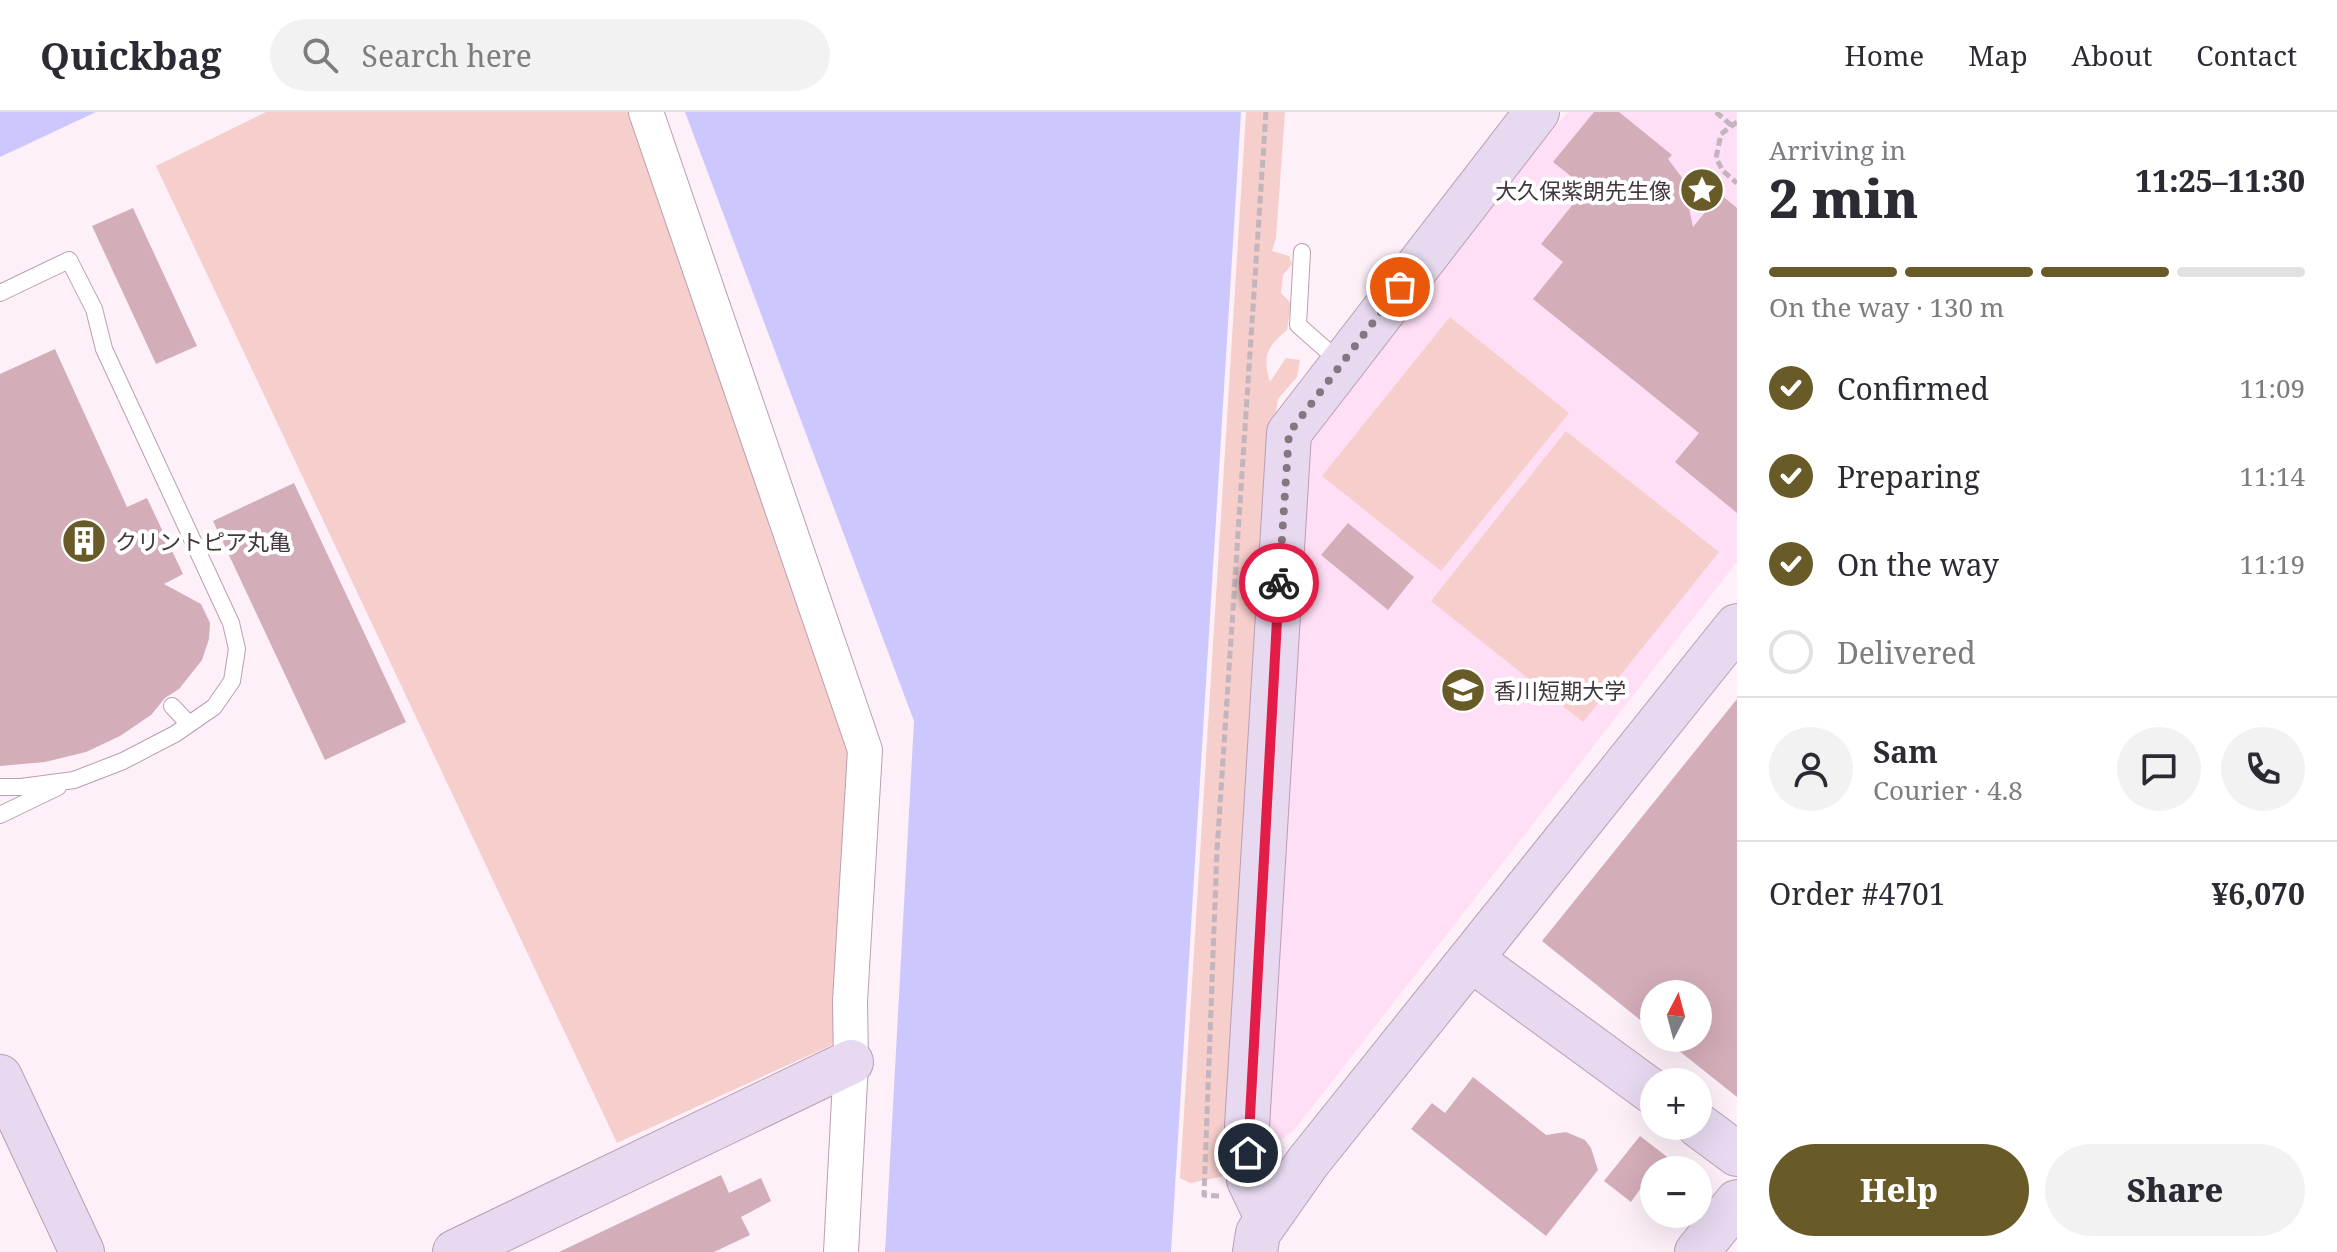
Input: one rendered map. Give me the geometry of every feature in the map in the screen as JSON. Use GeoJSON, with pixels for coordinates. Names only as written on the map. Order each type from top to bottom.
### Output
{"type":"FeatureCollection","features":[{"type":"Feature","properties":{"kind":"street"},"geometry":{"type":"LineString","coordinates":[[646,112],[865,750],[850,1001],[851,1062],[841,1252]]}},
{"type":"Feature","properties":{"kind":"street"},"geometry":{"type":"LineString","coordinates":[[1261,1235],[1249,1180],[1247,1126],[1287,446],[1294,424],[1537,112]]}},
{"type":"Feature","properties":{"kind":"street"},"geometry":{"type":"LineString","coordinates":[[1261,1235],[1308,1162],[1737,626]]}},
{"type":"Feature","properties":{"kind":"street"},"geometry":{"type":"LineString","coordinates":[[1472,960],[1640,1083]]}},
{"type":"Feature","properties":{"kind":"street"},"geometry":{"type":"LineString","coordinates":[[455,1252],[851,1062]]}},
{"type":"Feature","properties":{"kind":"street"},"geometry":{"type":"LineString","coordinates":[[0,1077],[82,1252]]}},
{"type":"Feature","properties":{"kind":"street"},"geometry":{"type":"LineString","coordinates":[[1712,1135],[1737,1154]]}},
{"type":"Feature","properties":{"kind":"street"},"geometry":{"type":"LineString","coordinates":[[1697,1252],[1737,1202]]}},
{"type":"Feature","properties":{"kind":"lane"},"geometry":{"type":"LineString","coordinates":[[1302,252],[1298,325],[1341,363]]}},
{"type":"Feature","properties":{"kind":"lane"},"geometry":{"type":"LineString","coordinates":[[0,293],[69,260],[94,309],[104,349],[219,594],[237,649],[232,681],[214,707],[123,761],[0,815]]}},
{"type":"Feature","properties":{"kind":"lane"},"geometry":{"type":"LineString","coordinates":[[172,706],[189,724]]}},
{"type":"Feature","properties":{"kind":"lane"},"geometry":{"type":"LineString","coordinates":[[0,787],[74,780]]}},
{"type":"Feature","properties":{"kind":"path"},"geometry":{"type":"LineString","coordinates":[[1224,1196],[1204,1195],[1216,866],[1266,112]]}},
{"type":"Feature","properties":{"kind":"path"},"geometry":{"type":"LineString","coordinates":[[1716,112],[1734,123],[1721,134],[1716,158],[1723,171],[1737,183]]}},
{"type":"Feature","properties":{"kind":"shaded area"},"geometry":{"type":"Polygon","coordinates":[[[0,112],[96,112],[0,157],[0,112]]]}},
{"type":"Feature","properties":{"kind":"shaded area"},"geometry":{"type":"Polygon","coordinates":[[[266,112],[636,112],[851,751],[834,1044],[617,1143],[156,166],[266,112]]]}},
{"type":"Feature","properties":{"kind":"shaded area"},"geometry":{"type":"Polygon","coordinates":[[[685,112],[1241,112],[1171,1252],[885,1252],[914,721],[685,112]]]}},
{"type":"Feature","properties":{"kind":"shaded area"},"geometry":{"type":"Polygon","coordinates":[[[1246,112],[1285,112],[1276,238],[1272,251],[1289,256],[1292,264],[1283,275],[1281,293],[1291,303],[1287,330],[1268,352],[1266,365],[1270,382],[1286,358],[1300,360],[1297,377],[1278,399],[1272,436],[1230,1175],[1190,1183],[1180,1178],[1246,112]]]}},
{"type":"Feature","properties":{"kind":"shaded area","name":"香川短期大学"},"geometry":{"type":"Polygon","coordinates":[[[1568,112],[1737,112],[1737,562],[1295,1129],[1279,1142],[1266,1145],[1308,434],[1313,418],[1568,112]]]}},
{"type":"Feature","properties":{"kind":"shaded area"},"geometry":{"type":"Polygon","coordinates":[[[1450,317],[1569,413],[1441,571],[1322,476],[1450,317]]]}},
{"type":"Feature","properties":{"kind":"shaded area"},"geometry":{"type":"Polygon","coordinates":[[[1566,431],[1719,552],[1583,722],[1431,601],[1566,431]]]}},
{"type":"Feature","properties":{"kind":"building"},"geometry":{"type":"Polygon","coordinates":[[[1594,112],[1619,112],[1672,155],[1668,159],[1683,179],[1693,227],[1720,194],[1737,208],[1737,513],[1675,462],[1699,433],[1533,299],[1563,262],[1541,244],[1586,188],[1553,162],[1594,112]]]}},
{"type":"Feature","properties":{"kind":"building"},"geometry":{"type":"Polygon","coordinates":[[[133,208],[197,346],[156,364],[92,226],[133,208]]]}},
{"type":"Feature","properties":{"kind":"building","name":"クリントピア丸亀"},"geometry":{"type":"Polygon","coordinates":[[[55,349],[127,507],[147,498],[183,574],[164,584],[201,604],[210,623],[209,639],[202,660],[179,689],[165,698],[151,715],[120,736],[86,752],[45,762],[0,766],[0,374],[55,349]]]}},
{"type":"Feature","properties":{"kind":"building"},"geometry":{"type":"Polygon","coordinates":[[[294,483],[406,722],[325,760],[213,521],[294,483]]]}},
{"type":"Feature","properties":{"kind":"building"},"geometry":{"type":"Polygon","coordinates":[[[1348,523],[1414,577],[1388,610],[1321,555],[1348,523]]]}},
{"type":"Feature","properties":{"kind":"building"},"geometry":{"type":"Polygon","coordinates":[[[1737,699],[1737,1097],[1712,1077],[1712,1068],[1701,1068],[1681,1052],[1712,1052],[1712,980],[1640,980],[1640,1020],[1542,941],[1737,699]]]}},
{"type":"Feature","properties":{"kind":"building"},"geometry":{"type":"Polygon","coordinates":[[[1473,1077],[1546,1135],[1566,1132],[1585,1140],[1591,1148],[1598,1170],[1546,1236],[1411,1129],[1432,1103],[1445,1113],[1473,1077]]]}},
{"type":"Feature","properties":{"kind":"building"},"geometry":{"type":"Polygon","coordinates":[[[1640,1136],[1640,1140],[1645,1140],[1666,1156],[1640,1156],[1640,1189],[1631,1202],[1604,1181],[1640,1136]]]}},
{"type":"Feature","properties":{"kind":"building"},"geometry":{"type":"Polygon","coordinates":[[[721,1175],[729,1193],[761,1178],[771,1201],[741,1217],[750,1235],[714,1252],[559,1252],[721,1175]]]}},
{"type":"Feature","properties":{"kind":"way so far"},"geometry":{"type":"LineString","coordinates":[[1279,583],[1289,433],[1400,287]]}},
{"type":"Feature","properties":{"kind":"place","name":"大久保紫朗先生像"},"geometry":{"type":"Point","coordinates":[1702,190]}},
{"type":"Feature","properties":{"kind":"place","name":"クリントピア丸亀"},"geometry":{"type":"Point","coordinates":[84,541]}},
{"type":"Feature","properties":{"kind":"place","name":"香川短期大学"},"geometry":{"type":"Point","coordinates":[1463,690]}},
{"type":"Feature","properties":{"kind":"route"},"geometry":{"type":"LineString","coordinates":[[1248,1153],[1247,1126],[1279,583]]}}]}
